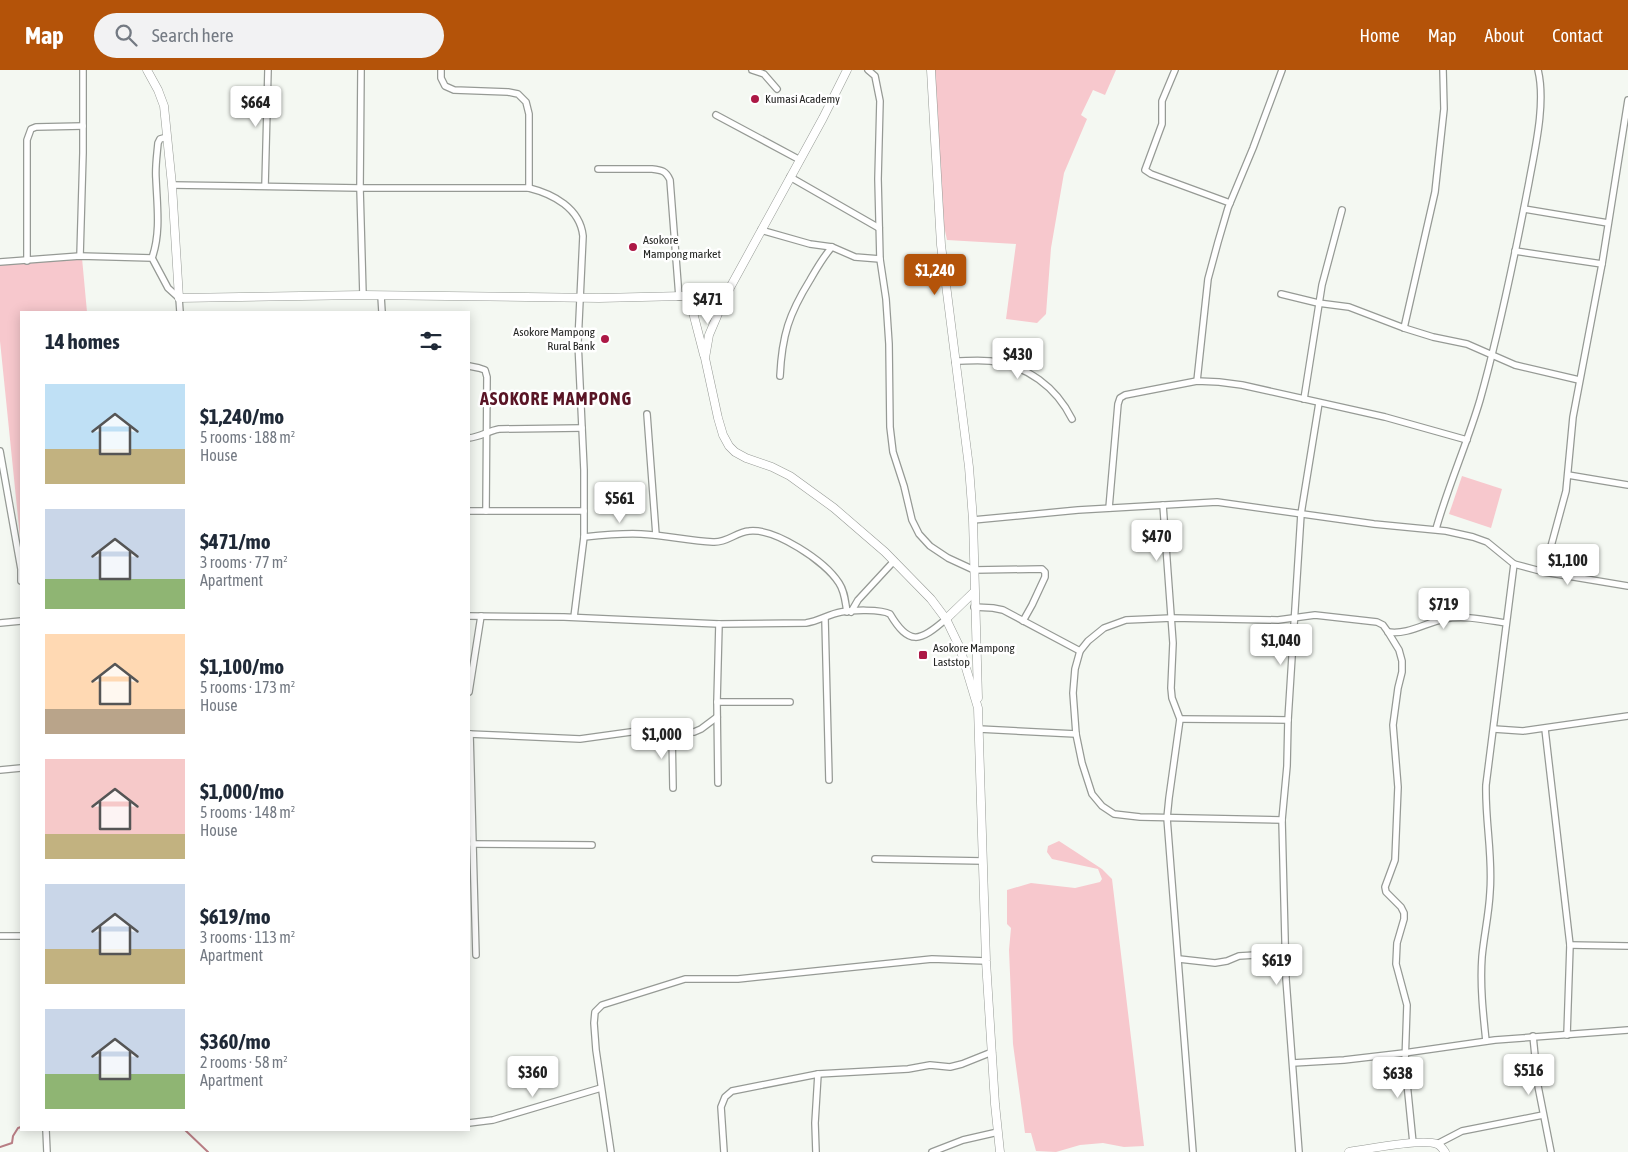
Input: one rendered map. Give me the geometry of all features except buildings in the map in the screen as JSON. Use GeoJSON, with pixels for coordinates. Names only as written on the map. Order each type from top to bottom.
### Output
{"type":"FeatureCollection","features":[{"type":"Feature","properties":{"kind":"street"},"geometry":{"type":"LineString","coordinates":[[80,256],[83,70]]}},
{"type":"Feature","properties":{"kind":"street"},"geometry":{"type":"LineString","coordinates":[[147,70],[164,106],[172,185],[180,311]]}},
{"type":"Feature","properties":{"kind":"street"},"geometry":{"type":"LineString","coordinates":[[265,186],[268,70]]}},
{"type":"Feature","properties":{"kind":"street"},"geometry":{"type":"LineString","coordinates":[[361,70],[360,188],[363,295]]}},
{"type":"Feature","properties":{"kind":"street"},"geometry":{"type":"LineString","coordinates":[[441,70],[441,78],[445,86],[454,90],[508,92],[518,94],[526,102],[529,114],[529,188]]}},
{"type":"Feature","properties":{"kind":"street"},"geometry":{"type":"LineString","coordinates":[[752,70],[764,74],[777,89]]}},
{"type":"Feature","properties":{"kind":"street"},"geometry":{"type":"LineString","coordinates":[[705,358],[709,335],[726,296],[847,70]]}},
{"type":"Feature","properties":{"kind":"street"},"geometry":{"type":"LineString","coordinates":[[868,70],[875,76],[880,101],[879,228],[880,259],[886,299],[889,344],[890,427],[893,452],[912,520],[919,534],[930,546],[948,558],[974,570],[1042,569],[1045,577],[1023,621]]}},
{"type":"Feature","properties":{"kind":"street"},"geometry":{"type":"LineString","coordinates":[[930,70],[940,246],[968,467],[972,520],[986,961],[1000,1152]]}},
{"type":"Feature","properties":{"kind":"street"},"geometry":{"type":"LineString","coordinates":[[1175,70],[1162,101],[1162,124],[1145,170],[1151,174],[1230,202]]}},
{"type":"Feature","properties":{"kind":"street"},"geometry":{"type":"LineString","coordinates":[[1197,381],[1208,279],[1218,242],[1230,202],[1253,148],[1282,70]]}},
{"type":"Feature","properties":{"kind":"street"},"geometry":{"type":"LineString","coordinates":[[1404,328],[1435,192],[1444,109],[1443,70]]}},
{"type":"Feature","properties":{"kind":"street"},"geometry":{"type":"LineString","coordinates":[[1436,530],[1446,496],[1467,440],[1492,356],[1534,154],[1542,89],[1538,70]]}},
{"type":"Feature","properties":{"kind":"street"},"geometry":{"type":"LineString","coordinates":[[1544,572],[1566,491],[1573,417],[1602,264],[1628,100]]}},
{"type":"Feature","properties":{"kind":"street"},"geometry":{"type":"LineString","coordinates":[[716,115],[800,160]]}},
{"type":"Feature","properties":{"kind":"street"},"geometry":{"type":"LineString","coordinates":[[26,261],[26,157],[29,133],[36,126],[83,126]]}},
{"type":"Feature","properties":{"kind":"street"},"geometry":{"type":"LineString","coordinates":[[167,137],[160,139],[158,143],[156,178],[158,226],[152,258],[168,288],[179,298],[363,295],[581,298],[726,296]]}},
{"type":"Feature","properties":{"kind":"street"},"geometry":{"type":"LineString","coordinates":[[598,169],[652,169],[667,173],[670,180],[679,297]]}},
{"type":"Feature","properties":{"kind":"street"},"geometry":{"type":"LineString","coordinates":[[790,177],[879,228]]}},
{"type":"Feature","properties":{"kind":"street"},"geometry":{"type":"LineString","coordinates":[[172,185],[529,188],[553,196],[579,219],[583,236],[578,342],[584,537],[574,617]]}},
{"type":"Feature","properties":{"kind":"street"},"geometry":{"type":"LineString","coordinates":[[1524,209],[1608,223]]}},
{"type":"Feature","properties":{"kind":"street"},"geometry":{"type":"LineString","coordinates":[[1304,399],[1318,303],[1342,210]]}},
{"type":"Feature","properties":{"kind":"street"},"geometry":{"type":"LineString","coordinates":[[761,230],[810,244],[832,247],[855,257],[880,259]]}},
{"type":"Feature","properties":{"kind":"street"},"geometry":{"type":"LineString","coordinates":[[780,376],[781,357],[790,317],[822,258],[832,247]]}},
{"type":"Feature","properties":{"kind":"street"},"geometry":{"type":"LineString","coordinates":[[1515,251],[1602,264]]}},
{"type":"Feature","properties":{"kind":"street"},"geometry":{"type":"LineString","coordinates":[[0,262],[80,256],[152,258]]}},
{"type":"Feature","properties":{"kind":"street"},"geometry":{"type":"LineString","coordinates":[[1281,294],[1318,303],[1349,307],[1404,328],[1466,344],[1515,365],[1579,380]]}},
{"type":"Feature","properties":{"kind":"street"},"geometry":{"type":"LineString","coordinates":[[381,296],[382,311]]}},
{"type":"Feature","properties":{"kind":"street"},"geometry":{"type":"LineString","coordinates":[[689,297],[718,418],[723,435],[729,446],[746,458],[772,467],[790,476],[834,508],[894,561],[931,599],[946,620],[960,648],[978,708]]}},
{"type":"Feature","properties":{"kind":"street"},"geometry":{"type":"LineString","coordinates":[[955,361],[990,361],[1009,365],[1028,373],[1055,393],[1064,404],[1072,419]]}},
{"type":"Feature","properties":{"kind":"street"},"geometry":{"type":"LineString","coordinates":[[470,366],[486,370],[488,431],[486,511]]}},
{"type":"Feature","properties":{"kind":"street"},"geometry":{"type":"LineString","coordinates":[[1109,508],[1120,398],[1125,395],[1197,381],[1234,384],[1304,399],[1416,425],[1467,440]]}},
{"type":"Feature","properties":{"kind":"street"},"geometry":{"type":"LineString","coordinates":[[1300,1152],[1286,979],[1282,820],[1287,766],[1288,720],[1301,514],[1319,403]]}},
{"type":"Feature","properties":{"kind":"street"},"geometry":{"type":"LineString","coordinates":[[647,414],[656,535]]}},
{"type":"Feature","properties":{"kind":"street"},"geometry":{"type":"LineString","coordinates":[[470,438],[499,429],[582,428]]}},
{"type":"Feature","properties":{"kind":"street"},"geometry":{"type":"LineString","coordinates":[[0,451],[20,563]]}},
{"type":"Feature","properties":{"kind":"street"},"geometry":{"type":"LineString","coordinates":[[1568,475],[1628,485]]}},
{"type":"Feature","properties":{"kind":"street"},"geometry":{"type":"LineString","coordinates":[[972,520],[1078,510],[1217,502],[1374,524],[1436,530],[1473,537],[1487,542],[1514,564],[1544,572],[1628,586]]}},
{"type":"Feature","properties":{"kind":"street"},"geometry":{"type":"LineString","coordinates":[[1163,505],[1172,618],[1171,688],[1172,698],[1180,718],[1168,798],[1167,818],[1193,1152]]}},
{"type":"Feature","properties":{"kind":"street"},"geometry":{"type":"LineString","coordinates":[[470,511],[584,511]]}},
{"type":"Feature","properties":{"kind":"street"},"geometry":{"type":"LineString","coordinates":[[584,537],[639,534],[714,542],[727,540],[740,533],[757,531],[788,541],[807,552],[839,582],[849,612]]}},
{"type":"Feature","properties":{"kind":"street"},"geometry":{"type":"LineString","coordinates":[[849,612],[894,561]]}},
{"type":"Feature","properties":{"kind":"street"},"geometry":{"type":"LineString","coordinates":[[1486,1041],[1482,1003],[1482,958],[1490,892],[1491,857],[1486,785],[1514,564]]}},
{"type":"Feature","properties":{"kind":"street"},"geometry":{"type":"LineString","coordinates":[[470,616],[574,617],[719,624],[806,623],[849,612],[888,612],[904,634],[912,637],[921,637],[930,633],[946,620],[974,592]]}},
{"type":"Feature","properties":{"kind":"street"},"geometry":{"type":"LineString","coordinates":[[974,607],[1003,610],[1080,651]]}},
{"type":"Feature","properties":{"kind":"street"},"geometry":{"type":"LineString","coordinates":[[1282,820],[1140,817],[1114,814],[1102,806],[1092,794],[1082,763],[1076,734],[1073,693],[1075,669],[1080,651],[1104,628],[1126,620],[1172,618],[1278,620],[1315,615],[1377,622],[1383,625],[1388,632],[1399,650],[1402,672],[1393,725],[1398,787],[1395,860],[1385,887],[1386,892],[1401,907],[1404,913],[1396,955],[1407,1005],[1404,1053],[1413,1143]]}},
{"type":"Feature","properties":{"kind":"street"},"geometry":{"type":"LineString","coordinates":[[470,685],[480,616]]}},
{"type":"Feature","properties":{"kind":"street"},"geometry":{"type":"LineString","coordinates":[[1388,632],[1399,634],[1409,632],[1427,623],[1456,618],[1506,623]]}},
{"type":"Feature","properties":{"kind":"street"},"geometry":{"type":"LineString","coordinates":[[825,619],[829,780]]}},
{"type":"Feature","properties":{"kind":"street"},"geometry":{"type":"LineString","coordinates":[[0,623],[20,621]]}},
{"type":"Feature","properties":{"kind":"street"},"geometry":{"type":"LineString","coordinates":[[718,784],[717,702],[719,624]]}},
{"type":"Feature","properties":{"kind":"street"},"geometry":{"type":"LineString","coordinates":[[717,702],[790,702]]}},
{"type":"Feature","properties":{"kind":"street"},"geometry":{"type":"LineString","coordinates":[[1494,729],[1523,731],[1545,729],[1628,716]]}},
{"type":"Feature","properties":{"kind":"street"},"geometry":{"type":"LineString","coordinates":[[470,734],[580,739],[645,730],[694,732],[701,730],[717,717]]}},
{"type":"Feature","properties":{"kind":"street"},"geometry":{"type":"LineString","coordinates":[[1180,718],[1288,720]]}},
{"type":"Feature","properties":{"kind":"street"},"geometry":{"type":"LineString","coordinates":[[979,729],[1076,734]]}},
{"type":"Feature","properties":{"kind":"street"},"geometry":{"type":"LineString","coordinates":[[1545,729],[1570,945],[1567,1035]]}},
{"type":"Feature","properties":{"kind":"street"},"geometry":{"type":"LineString","coordinates":[[672,732],[673,788]]}},
{"type":"Feature","properties":{"kind":"street"},"geometry":{"type":"LineString","coordinates":[[0,770],[20,768]]}},
{"type":"Feature","properties":{"kind":"street"},"geometry":{"type":"LineString","coordinates":[[470,771],[471,854],[476,956]]}},
{"type":"Feature","properties":{"kind":"street"},"geometry":{"type":"LineString","coordinates":[[472,844],[592,845]]}},
{"type":"Feature","properties":{"kind":"street"},"geometry":{"type":"LineString","coordinates":[[875,859],[983,861]]}},
{"type":"Feature","properties":{"kind":"street"},"geometry":{"type":"LineString","coordinates":[[0,936],[20,936]]}},
{"type":"Feature","properties":{"kind":"street"},"geometry":{"type":"LineString","coordinates":[[1570,945],[1628,946]]}},
{"type":"Feature","properties":{"kind":"street"},"geometry":{"type":"LineString","coordinates":[[1179,959],[1215,963],[1240,956],[1286,953]]}},
{"type":"Feature","properties":{"kind":"street"},"geometry":{"type":"LineString","coordinates":[[612,1152],[596,1050],[594,1023],[595,1012],[602,1005],[667,983],[698,978],[738,979],[907,960],[986,961]]}},
{"type":"Feature","properties":{"kind":"street"},"geometry":{"type":"LineString","coordinates":[[1294,1063],[1344,1060],[1533,1036],[1628,1030]]}},
{"type":"Feature","properties":{"kind":"street"},"geometry":{"type":"LineString","coordinates":[[1533,1036],[1550,1152]]}},
{"type":"Feature","properties":{"kind":"street"},"geometry":{"type":"LineString","coordinates":[[724,1152],[721,1107],[725,1097],[732,1091],[818,1074],[908,1069],[930,1065],[950,1066],[962,1064],[992,1052]]}},
{"type":"Feature","properties":{"kind":"street"},"geometry":{"type":"LineString","coordinates":[[816,1152],[815,1123],[818,1074]]}},
{"type":"Feature","properties":{"kind":"street"},"geometry":{"type":"LineString","coordinates":[[470,1123],[492,1120],[602,1088]]}},
{"type":"Feature","properties":{"kind":"street"},"geometry":{"type":"LineString","coordinates":[[1349,1152],[1413,1143],[1437,1144],[1462,1131],[1543,1114]]}},
{"type":"Feature","properties":{"kind":"street"},"geometry":{"type":"LineString","coordinates":[[46,1131],[47,1152]]}},
{"type":"Feature","properties":{"kind":"street"},"geometry":{"type":"LineString","coordinates":[[932,1152],[963,1140],[998,1132]]}},
{"type":"Feature","properties":{"kind":"street"},"geometry":{"type":"LineString","coordinates":[[1437,1144],[1445,1152]]}},
{"type":"Feature","properties":{"kind":"shaded area"},"geometry":{"type":"Polygon","coordinates":[[[934,70],[1116,70],[1105,95],[1093,90],[1081,115],[1087,119],[1064,173],[1051,248],[1046,314],[1037,323],[1006,319],[1016,244],[947,240],[942,217],[934,70]]]}},
{"type":"Feature","properties":{"kind":"shaded area"},"geometry":{"type":"Polygon","coordinates":[[[82,258],[87,311],[20,311],[20,537],[0,341],[0,265],[82,258]]]}},
{"type":"Feature","properties":{"kind":"shaded area"},"geometry":{"type":"Polygon","coordinates":[[[1462,476],[1502,489],[1491,528],[1449,514],[1462,476]]]}},
{"type":"Feature","properties":{"kind":"shaded area"},"geometry":{"type":"Polygon","coordinates":[[[1059,841],[1102,869],[1112,879],[1144,1146],[1124,1147],[1103,1143],[1080,1145],[1056,1152],[1036,1151],[1031,1133],[1025,1133],[1013,1044],[1009,950],[1011,928],[1007,924],[1007,890],[1031,883],[1075,888],[1100,882],[1102,879],[1098,869],[1052,859],[1047,852],[1048,846],[1059,841]]]}},
{"type":"Feature","properties":{"kind":"waterway"},"geometry":{"type":"LineString","coordinates":[[0,1147],[12,1143],[13,1136],[20,1127]]}},
{"type":"Feature","properties":{"kind":"waterway"},"geometry":{"type":"LineString","coordinates":[[186,1131],[208,1152]]}},
{"type":"Feature","properties":{"kind":"place","name":"Kumasi Academy"},"geometry":{"type":"Point","coordinates":[755,99]}},
{"type":"Feature","properties":{"kind":"place","name":"Asokore Mampong market"},"geometry":{"type":"Point","coordinates":[633,247]}},
{"type":"Feature","properties":{"kind":"place","name":"Asokore Mampong Rural Bank"},"geometry":{"type":"Point","coordinates":[605,339]}},
{"type":"Feature","properties":{"kind":"place","name":"Asokore Mampong Laststop"},"geometry":{"type":"Point","coordinates":[923,655]}},
{"type":"Feature","properties":{"kind":"district","name":"ASOKORE MAMPONG"},"geometry":{"type":"Point","coordinates":[556,398]}}]}
